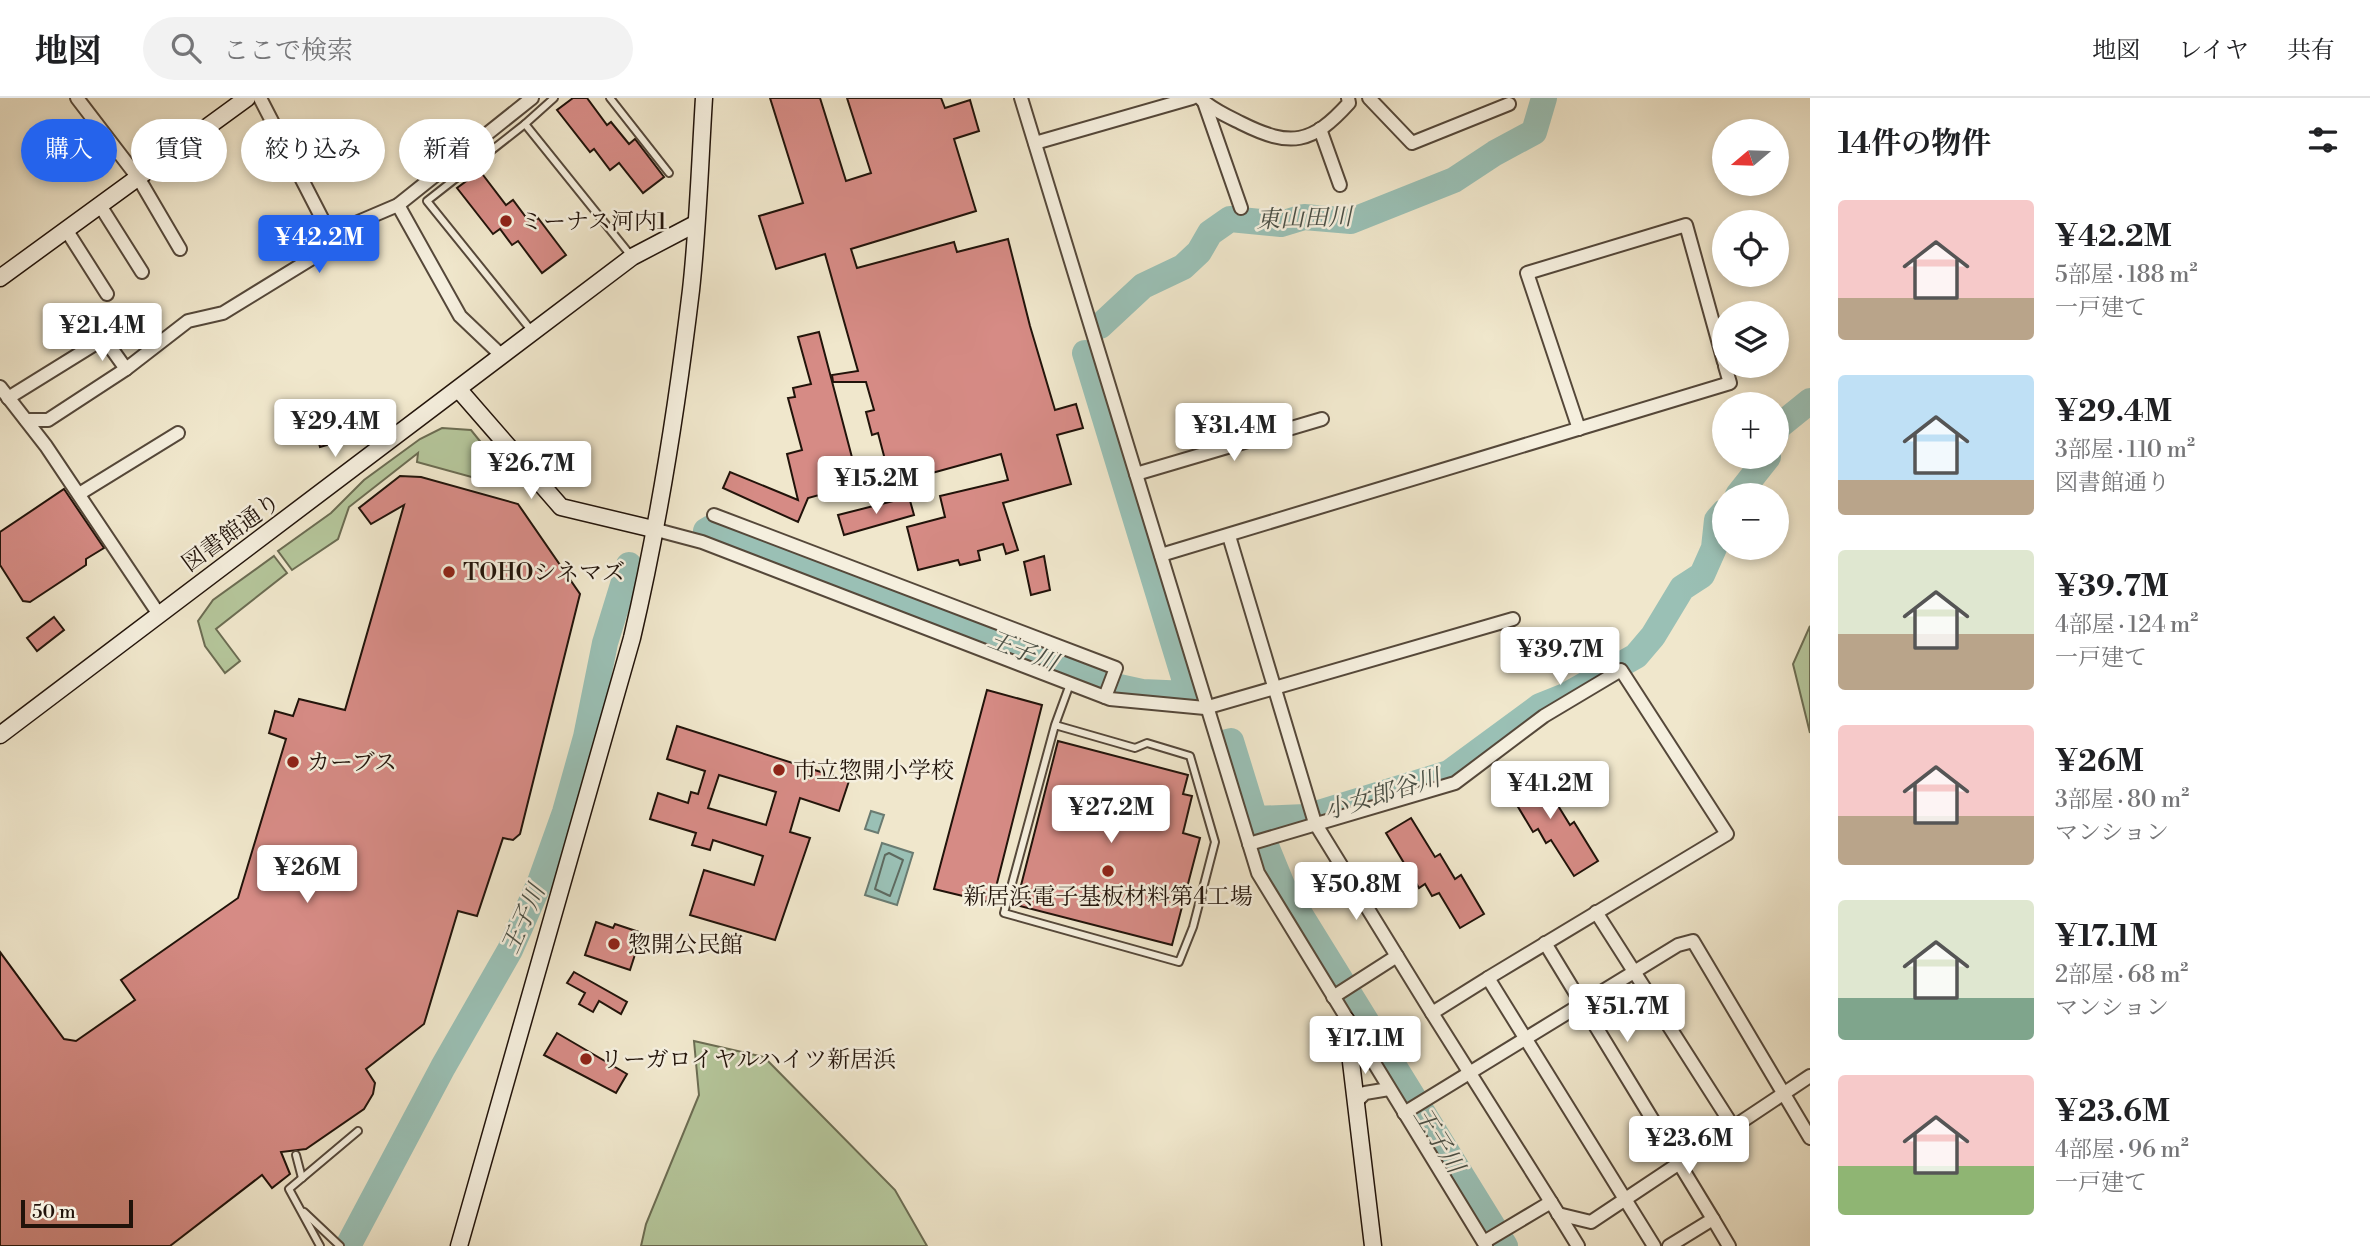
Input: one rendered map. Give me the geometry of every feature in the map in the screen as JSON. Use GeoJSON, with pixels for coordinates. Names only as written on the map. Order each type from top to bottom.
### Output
{"type":"FeatureCollection","features":[{"type":"Feature","properties":{"kind":"street"},"geometry":{"type":"LineString","coordinates":[[77,98],[131,169]]}},
{"type":"Feature","properties":{"kind":"street"},"geometry":{"type":"LineString","coordinates":[[219,119],[247,98]]}},
{"type":"Feature","properties":{"kind":"street"},"geometry":{"type":"LineString","coordinates":[[26,420],[48,419],[126,369],[188,321],[223,313],[332,246],[330,234],[260,98]]}},
{"type":"Feature","properties":{"kind":"street"},"geometry":{"type":"LineString","coordinates":[[330,234],[398,205],[532,98]]}},
{"type":"Feature","properties":{"kind":"street"},"geometry":{"type":"LineString","coordinates":[[458,1246],[632,638],[673,429],[691,287],[705,98]]}},
{"type":"Feature","properties":{"kind":"street"},"geometry":{"type":"LineString","coordinates":[[1021,98],[1201,682],[1205,708],[1251,843],[1258,873],[1485,1243],[1504,1231],[1555,1208],[1591,1222],[1732,1125],[1810,1076]]}},
{"type":"Feature","properties":{"kind":"street"},"geometry":{"type":"LineString","coordinates":[[1035,143],[1199,99],[1270,138],[1287,140],[1310,135],[1332,122],[1349,100],[1369,98],[1412,143],[1509,104]]}},
{"type":"Feature","properties":{"kind":"street"},"geometry":{"type":"LineString","coordinates":[[1199,99],[1241,208]]}},
{"type":"Feature","properties":{"kind":"street"},"geometry":{"type":"LineString","coordinates":[[1320,129],[1340,185]]}},
{"type":"Feature","properties":{"kind":"street"},"geometry":{"type":"LineString","coordinates":[[0,278],[135,182]]}},
{"type":"Feature","properties":{"kind":"street"},"geometry":{"type":"LineString","coordinates":[[141,182],[180,249]]}},
{"type":"Feature","properties":{"kind":"street"},"geometry":{"type":"LineString","coordinates":[[398,205],[460,316],[501,355]]}},
{"type":"Feature","properties":{"kind":"street"},"geometry":{"type":"LineString","coordinates":[[101,207],[142,272]]}},
{"type":"Feature","properties":{"kind":"street","name":"図書館通り"},"geometry":{"type":"LineString","coordinates":[[0,735],[320,494],[403,428],[460,391],[501,355],[632,257],[695,224]]}},
{"type":"Feature","properties":{"kind":"street"},"geometry":{"type":"LineString","coordinates":[[1579,429],[1527,273],[1686,225],[1712,320]]}},
{"type":"Feature","properties":{"kind":"street"},"geometry":{"type":"LineString","coordinates":[[67,231],[107,294]]}},
{"type":"Feature","properties":{"kind":"street"},"geometry":{"type":"LineString","coordinates":[[126,369],[111,346],[106,341],[100,341],[4,393],[79,495],[159,613]]}},
{"type":"Feature","properties":{"kind":"street"},"geometry":{"type":"LineString","coordinates":[[1161,555],[1730,383],[1728,378]]}},
{"type":"Feature","properties":{"kind":"street"},"geometry":{"type":"LineString","coordinates":[[460,391],[562,507],[715,547],[1105,697],[1205,708],[1513,620]]}},
{"type":"Feature","properties":{"kind":"street"},"geometry":{"type":"LineString","coordinates":[[1136,474],[1322,419]]}},
{"type":"Feature","properties":{"kind":"street"},"geometry":{"type":"LineString","coordinates":[[79,495],[178,433]]}},
{"type":"Feature","properties":{"kind":"street"},"geometry":{"type":"LineString","coordinates":[[714,515],[1116,668],[1105,697]]}},
{"type":"Feature","properties":{"kind":"street"},"geometry":{"type":"LineString","coordinates":[[1229,536],[1314,816],[1396,956],[1578,1246]]}},
{"type":"Feature","properties":{"kind":"street"},"geometry":{"type":"LineString","coordinates":[[1251,843],[1314,816],[1455,783],[1544,716],[1620,670],[1727,834],[1432,1013]]}},
{"type":"Feature","properties":{"kind":"street"},"geometry":{"type":"LineString","coordinates":[[1596,912],[1732,1125]]}},
{"type":"Feature","properties":{"kind":"street"},"geometry":{"type":"LineString","coordinates":[[1405,1113],[1634,972],[1678,946],[1693,941],[1810,1138]]}},
{"type":"Feature","properties":{"kind":"street"},"geometry":{"type":"LineString","coordinates":[[1545,943],[1680,1161],[1729,1246]]}},
{"type":"Feature","properties":{"kind":"street"},"geometry":{"type":"LineString","coordinates":[[1335,995],[1396,956]]}},
{"type":"Feature","properties":{"kind":"street"},"geometry":{"type":"LineString","coordinates":[[1488,978],[1654,1246]]}},
{"type":"Feature","properties":{"kind":"street"},"geometry":{"type":"LineString","coordinates":[[1346,1020],[1373,1246]]}},
{"type":"Feature","properties":{"kind":"street"},"geometry":{"type":"LineString","coordinates":[[1356,1102],[1365,1093],[1389,1089]]}},
{"type":"Feature","properties":{"kind":"street"},"geometry":{"type":"LineString","coordinates":[[1669,1246],[1713,1219]]}},
{"type":"Feature","properties":{"kind":"lane"},"geometry":{"type":"LineString","coordinates":[[532,332],[427,201],[554,98]]}},
{"type":"Feature","properties":{"kind":"lane"},"geometry":{"type":"LineString","coordinates":[[610,98],[668,173]]}},
{"type":"Feature","properties":{"kind":"lane"},"geometry":{"type":"LineString","coordinates":[[525,124],[632,257]]}},
{"type":"Feature","properties":{"kind":"lane"},"geometry":{"type":"LineString","coordinates":[[1055,725],[1135,748],[1147,743],[1190,756],[1214,842],[1193,928],[1179,962],[1004,913],[1055,725],[1070,684]]}},
{"type":"Feature","properties":{"kind":"lane"},"geometry":{"type":"LineString","coordinates":[[320,1246],[289,1189],[358,1131]]}},
{"type":"Feature","properties":{"kind":"lane"},"geometry":{"type":"LineString","coordinates":[[296,1155],[302,1178]]}},
{"type":"Feature","properties":{"kind":"lane"},"geometry":{"type":"LineString","coordinates":[[297,1206],[340,1246]]}},
{"type":"Feature","properties":{"kind":"green space"},"geometry":{"type":"Polygon","coordinates":[[[442,428],[471,430],[504,471],[502,475],[486,481],[417,462],[418,453],[349,507],[338,539],[292,570],[278,551],[331,513],[364,480],[420,439],[442,428]]]}},
{"type":"Feature","properties":{"kind":"green space"},"geometry":{"type":"Polygon","coordinates":[[[274,556],[287,573],[216,629],[240,661],[225,673],[205,646],[198,621],[213,600],[274,556]]]}},
{"type":"Feature","properties":{"kind":"green space"},"geometry":{"type":"Polygon","coordinates":[[[1810,626],[1810,733],[1793,664],[1810,626]]]}},
{"type":"Feature","properties":{"kind":"green space"},"geometry":{"type":"Polygon","coordinates":[[[694,1041],[764,1057],[895,1190],[927,1246],[641,1246],[646,1224],[699,1095],[694,1041]]]}},
{"type":"Feature","properties":{"kind":"water"},"geometry":{"type":"Polygon","coordinates":[[[871,811],[884,815],[878,833],[865,829],[871,811]]]}},
{"type":"Feature","properties":{"kind":"water"},"geometry":{"type":"Polygon","coordinates":[[[882,843],[913,853],[897,905],[865,895],[882,843]]]}},
{"type":"Feature","properties":{"kind":"building"},"geometry":{"type":"Polygon","coordinates":[[[573,98],[587,98],[607,125],[611,122],[629,144],[635,139],[664,177],[643,193],[619,163],[610,170],[594,149],[590,152],[557,110],[573,98]]]}},
{"type":"Feature","properties":{"kind":"building"},"geometry":{"type":"Polygon","coordinates":[[[770,98],[820,98],[846,181],[871,173],[847,98],[941,98],[945,108],[970,100],[979,131],[954,139],[976,211],[851,249],[857,268],[954,242],[957,252],[1008,239],[1055,410],[1076,404],[1083,428],[1057,435],[1071,484],[1003,503],[1018,550],[1006,554],[1003,544],[978,551],[980,560],[960,565],[958,560],[918,570],[907,527],[945,517],[940,496],[1008,480],[1001,454],[932,473],[929,463],[889,475],[878,433],[872,435],[866,412],[874,410],[866,382],[833,382],[832,375],[858,371],[825,254],[776,269],[759,216],[803,203],[770,98]]]}},
{"type":"Feature","properties":{"kind":"building","name":"ミーナス河内1"},"geometry":{"type":"Polygon","coordinates":[[[465,182],[488,182],[506,205],[513,200],[531,224],[538,218],[566,255],[542,273],[518,241],[512,245],[500,229],[493,234],[457,188],[465,182]]]}},
{"type":"Feature","properties":{"kind":"building"},"geometry":{"type":"Polygon","coordinates":[[[819,332],[859,484],[808,498],[798,522],[723,488],[730,472],[798,500],[787,454],[802,450],[788,398],[795,397],[793,388],[811,384],[798,337],[819,332]]]}},
{"type":"Feature","properties":{"kind":"building"},"geometry":{"type":"Polygon","coordinates":[[[324,407],[334,443],[320,447],[310,411],[324,407]]]}},
{"type":"Feature","properties":{"kind":"building"},"geometry":{"type":"Polygon","coordinates":[[[400,476],[421,477],[518,504],[580,594],[520,834],[513,840],[503,838],[477,916],[458,911],[424,1024],[366,1069],[375,1083],[373,1094],[364,1109],[306,1149],[281,1152],[290,1174],[272,1188],[262,1175],[170,1246],[0,1246],[0,952],[64,1039],[76,1041],[135,1000],[121,980],[238,898],[286,739],[269,733],[275,711],[293,716],[299,699],[345,710],[404,505],[371,524],[359,508],[400,476]]]}},
{"type":"Feature","properties":{"kind":"building"},"geometry":{"type":"Polygon","coordinates":[[[64,489],[104,548],[86,559],[86,565],[30,602],[23,601],[0,565],[0,532],[64,489]]]}},
{"type":"Feature","properties":{"kind":"building"},"geometry":{"type":"Polygon","coordinates":[[[909,497],[914,515],[844,535],[838,515],[909,497]]]}},
{"type":"Feature","properties":{"kind":"building"},"geometry":{"type":"Polygon","coordinates":[[[1044,556],[1050,590],[1031,595],[1024,562],[1044,556]]]}},
{"type":"Feature","properties":{"kind":"building"},"geometry":{"type":"Polygon","coordinates":[[[54,617],[64,630],[37,651],[27,638],[54,617]]]}},
{"type":"Feature","properties":{"kind":"building","name":"新居浜電子基板材料第4工場"},"geometry":{"type":"Polygon","coordinates":[[[987,690],[1042,705],[992,903],[934,889],[987,690]]]}},
{"type":"Feature","properties":{"kind":"building"},"geometry":{"type":"Polygon","coordinates":[[[677,726],[849,781],[839,811],[800,798],[790,832],[810,838],[775,940],[690,915],[704,870],[754,885],[763,856],[713,840],[710,850],[692,845],[696,833],[650,819],[658,793],[688,803],[691,792],[698,794],[705,771],[667,759],[677,726]],[[719,775],[708,808],[766,825],[776,792],[719,775]]]}},
{"type":"Feature","properties":{"kind":"building","name":"新居浜電子基板材料第4工場"},"geometry":{"type":"Polygon","coordinates":[[[1058,741],[1188,775],[1183,794],[1192,796],[1183,833],[1200,838],[1172,945],[1016,905],[1058,741]]]}},
{"type":"Feature","properties":{"kind":"building"},"geometry":{"type":"Polygon","coordinates":[[[1526,766],[1549,802],[1554,799],[1570,825],[1574,822],[1598,861],[1574,876],[1551,840],[1546,843],[1538,829],[1533,832],[1502,780],[1526,766]]]}},
{"type":"Feature","properties":{"kind":"building"},"geometry":{"type":"Polygon","coordinates":[[[1411,818],[1435,857],[1440,854],[1455,879],[1461,875],[1484,914],[1460,928],[1439,893],[1432,896],[1425,884],[1419,888],[1386,833],[1411,818]]]}},
{"type":"Feature","properties":{"kind":"building","name":"惣開公民館"},"geometry":{"type":"Polygon","coordinates":[[[596,922],[613,928],[615,924],[642,933],[630,970],[585,955],[596,922]]]}},
{"type":"Feature","properties":{"kind":"building"},"geometry":{"type":"Polygon","coordinates":[[[574,972],[627,1002],[621,1014],[599,1001],[593,1012],[579,1004],[585,993],[567,983],[574,972]]]}},
{"type":"Feature","properties":{"kind":"building","name":"リーガロイヤルハイツ新居浜"},"geometry":{"type":"Polygon","coordinates":[[[557,1033],[627,1074],[616,1093],[544,1055],[557,1033]]]}},
{"type":"Feature","properties":{"kind":"waterway","name":"東山田川"},"geometry":{"type":"LineString","coordinates":[[1100,326],[1143,286],[1183,267],[1199,252],[1210,233],[1230,219],[1281,224],[1304,217],[1351,221],[1454,180],[1534,132],[1544,98]]}},
{"type":"Feature","properties":{"kind":"waterway","name":"王子川"},"geometry":{"type":"LineString","coordinates":[[706,531],[711,528],[1110,685],[1142,692],[1189,694],[1085,353]]}},
{"type":"Feature","properties":{"kind":"waterway","name":"小女郎谷川"},"geometry":{"type":"LineString","coordinates":[[1789,418],[1810,401]]}},
{"type":"Feature","properties":{"kind":"waterway","name":"小女郎谷川"},"geometry":{"type":"LineString","coordinates":[[1747,483],[1759,469]]}},
{"type":"Feature","properties":{"kind":"waterway","name":"小女郎谷川"},"geometry":{"type":"LineString","coordinates":[[1255,819],[1306,817],[1449,773],[1540,706],[1565,696],[1636,656],[1653,636],[1682,588],[1702,575],[1712,552]]}},
{"type":"Feature","properties":{"kind":"waterway","name":"王子川"},"geometry":{"type":"LineString","coordinates":[[348,1246],[443,1067],[510,950],[540,882],[565,812],[586,737],[605,643],[629,565]]}},
{"type":"Feature","properties":{"kind":"waterway","name":"王子川"},"geometry":{"type":"LineString","coordinates":[[1223,743],[1231,741],[1255,819],[1282,885],[1505,1246]]}},
{"type":"Feature","properties":{"kind":"place","name":"ミーナス河内1"},"geometry":{"type":"Point","coordinates":[506,221]}},
{"type":"Feature","properties":{"kind":"place","name":"TOHOシネマズ"},"geometry":{"type":"Point","coordinates":[449,572]}},
{"type":"Feature","properties":{"kind":"place","name":"カーブス"},"geometry":{"type":"Point","coordinates":[293,762]}},
{"type":"Feature","properties":{"kind":"place","name":"市立惣開小学校"},"geometry":{"type":"Point","coordinates":[779,770]}},
{"type":"Feature","properties":{"kind":"place","name":"新居浜電子基板材料第4工場"},"geometry":{"type":"Point","coordinates":[1108,871]}},
{"type":"Feature","properties":{"kind":"place","name":"惣開公民館"},"geometry":{"type":"Point","coordinates":[614,944]}},
{"type":"Feature","properties":{"kind":"place","name":"リーガロイヤルハイツ新居浜"},"geometry":{"type":"Point","coordinates":[586,1059]}}]}
